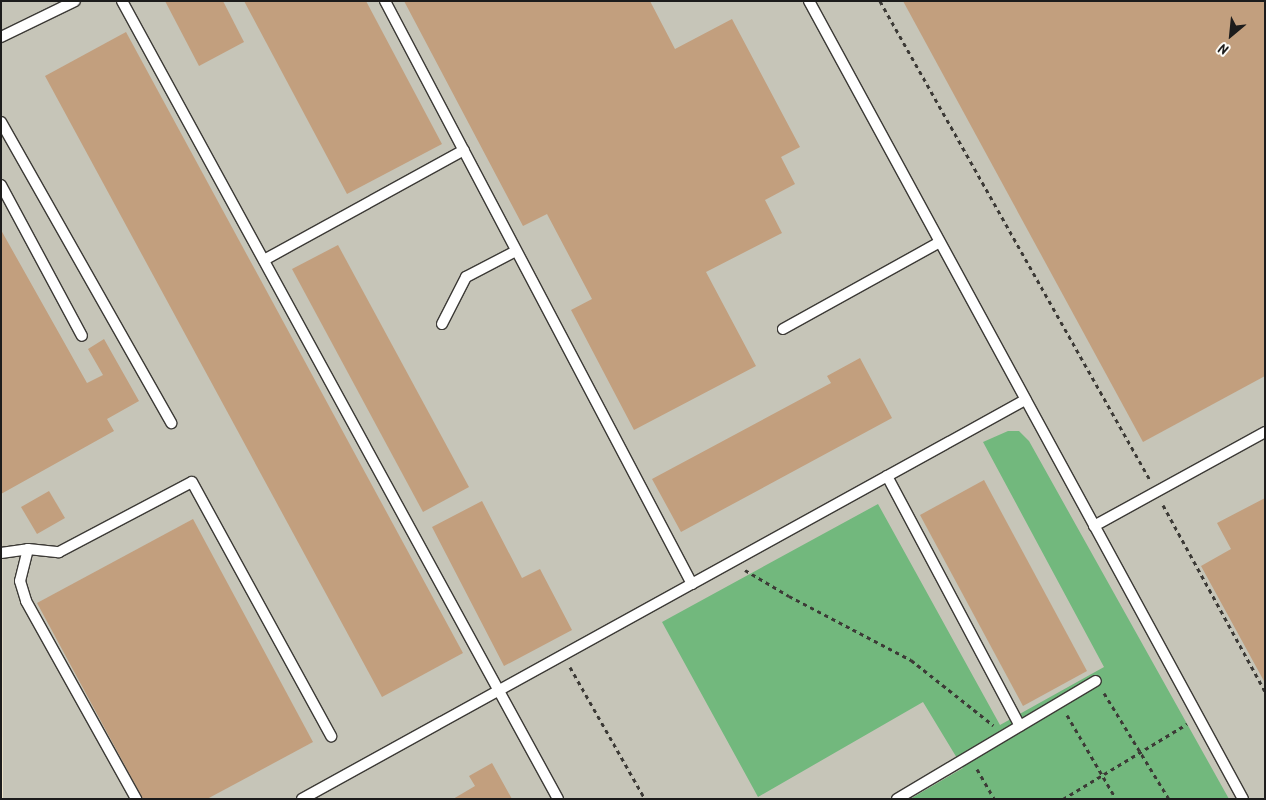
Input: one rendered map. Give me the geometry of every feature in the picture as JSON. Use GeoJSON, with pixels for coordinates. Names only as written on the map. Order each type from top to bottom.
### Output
{"type":"FeatureCollection","features":[{"type":"Feature","properties":{"kind":"lane"},"geometry":{"type":"LineString","coordinates":[[1,38],[75,1]]}},
{"type":"Feature","properties":{"kind":"lane"},"geometry":{"type":"LineString","coordinates":[[122,1],[558,799]]}},
{"type":"Feature","properties":{"kind":"lane"},"geometry":{"type":"LineString","coordinates":[[386,1],[692,584]]}},
{"type":"Feature","properties":{"kind":"lane"},"geometry":{"type":"LineString","coordinates":[[809,1],[1243,799]]}},
{"type":"Feature","properties":{"kind":"lane"},"geometry":{"type":"LineString","coordinates":[[1,122],[170,424]]}},
{"type":"Feature","properties":{"kind":"lane"},"geometry":{"type":"LineString","coordinates":[[264,260],[464,150]]}},
{"type":"Feature","properties":{"kind":"lane"},"geometry":{"type":"LineString","coordinates":[[1,185],[82,336]]}},
{"type":"Feature","properties":{"kind":"lane"},"geometry":{"type":"LineString","coordinates":[[783,329],[940,242]]}},
{"type":"Feature","properties":{"kind":"lane"},"geometry":{"type":"LineString","coordinates":[[442,324],[466,278],[516,251]]}},
{"type":"Feature","properties":{"kind":"lane"},"geometry":{"type":"LineString","coordinates":[[302,799],[1025,400]]}},
{"type":"Feature","properties":{"kind":"lane"},"geometry":{"type":"LineString","coordinates":[[1094,526],[1265,432]]}},
{"type":"Feature","properties":{"kind":"lane"},"geometry":{"type":"LineString","coordinates":[[887,476],[1020,726]]}},
{"type":"Feature","properties":{"kind":"lane"},"geometry":{"type":"LineString","coordinates":[[1,553],[28,549],[59,552],[192,482],[331,736]]}},
{"type":"Feature","properties":{"kind":"lane"},"geometry":{"type":"LineString","coordinates":[[28,549],[20,581],[26,601],[136,799]]}},
{"type":"Feature","properties":{"kind":"lane"},"geometry":{"type":"LineString","coordinates":[[897,799],[1096,681]]}},
{"type":"Feature","properties":{"kind":"path"},"geometry":{"type":"LineString","coordinates":[[880,1],[1156,492],[1265,691]]}},
{"type":"Feature","properties":{"kind":"path"},"geometry":{"type":"LineString","coordinates":[[732,562],[789,596],[911,660],[1004,736]]}},
{"type":"Feature","properties":{"kind":"path"},"geometry":{"type":"LineString","coordinates":[[563,655],[645,799]]}},
{"type":"Feature","properties":{"kind":"path"},"geometry":{"type":"LineString","coordinates":[[1096,681],[1169,799]]}},
{"type":"Feature","properties":{"kind":"path"},"geometry":{"type":"LineString","coordinates":[[1060,703],[1116,799]]}},
{"type":"Feature","properties":{"kind":"path"},"geometry":{"type":"LineString","coordinates":[[1063,799],[1198,718]]}},
{"type":"Feature","properties":{"kind":"path"},"geometry":{"type":"LineString","coordinates":[[970,756],[994,799]]}},
{"type":"Feature","properties":{"kind":"shaded area"},"geometry":{"type":"Polygon","coordinates":[[[1,1],[1265,1],[1265,799],[3,799],[1,1]]]}},
{"type":"Feature","properties":{"kind":"green space"},"geometry":{"type":"Polygon","coordinates":[[[1008,431],[1019,431],[1029,441],[1229,799],[910,799],[963,768],[923,702],[758,797],[662,622],[878,504],[1000,725],[1104,667],[983,442],[1008,431]]]}},
{"type":"Feature","properties":{"kind":"building"},"geometry":{"type":"Polygon","coordinates":[[[165,1],[223,1],[244,42],[199,66],[165,1]]]}},
{"type":"Feature","properties":{"kind":"building"},"geometry":{"type":"Polygon","coordinates":[[[244,1],[366,1],[442,144],[347,194],[244,1]]]}},
{"type":"Feature","properties":{"kind":"building"},"geometry":{"type":"Polygon","coordinates":[[[404,1],[650,1],[675,49],[732,19],[800,147],[781,157],[795,184],[765,200],[782,233],[706,272],[756,366],[634,430],[571,310],[592,299],[547,214],[523,226],[404,1]]]}},
{"type":"Feature","properties":{"kind":"building"},"geometry":{"type":"Polygon","coordinates":[[[903,1],[1265,1],[1265,376],[1143,442],[903,1]]]}},
{"type":"Feature","properties":{"kind":"building"},"geometry":{"type":"Polygon","coordinates":[[[126,32],[463,653],[382,697],[45,76],[126,32]]]}},
{"type":"Feature","properties":{"kind":"building"},"geometry":{"type":"Polygon","coordinates":[[[1,230],[87,383],[103,375],[88,349],[104,339],[139,401],[107,419],[114,431],[1,494],[1,230]]]}},
{"type":"Feature","properties":{"kind":"building"},"geometry":{"type":"Polygon","coordinates":[[[338,245],[469,487],[423,512],[292,269],[338,245]]]}},
{"type":"Feature","properties":{"kind":"building"},"geometry":{"type":"Polygon","coordinates":[[[860,358],[892,418],[681,532],[652,479],[831,383],[827,376],[860,358]]]}},
{"type":"Feature","properties":{"kind":"building"},"geometry":{"type":"Polygon","coordinates":[[[984,480],[1087,671],[1023,706],[920,515],[984,480]]]}},
{"type":"Feature","properties":{"kind":"building"},"geometry":{"type":"Polygon","coordinates":[[[49,491],[65,518],[37,534],[21,507],[49,491]]]}},
{"type":"Feature","properties":{"kind":"building"},"geometry":{"type":"Polygon","coordinates":[[[1265,498],[1265,683],[1201,566],[1231,549],[1217,523],[1265,498]]]}},
{"type":"Feature","properties":{"kind":"building"},"geometry":{"type":"Polygon","coordinates":[[[482,501],[522,578],[540,569],[572,630],[504,666],[432,527],[482,501]]]}},
{"type":"Feature","properties":{"kind":"building"},"geometry":{"type":"Polygon","coordinates":[[[193,519],[313,742],[207,799],[143,799],[37,603],[193,519]]]}},
{"type":"Feature","properties":{"kind":"building"},"geometry":{"type":"Polygon","coordinates":[[[492,763],[512,799],[453,799],[475,786],[469,776],[492,763]]]}}]}
